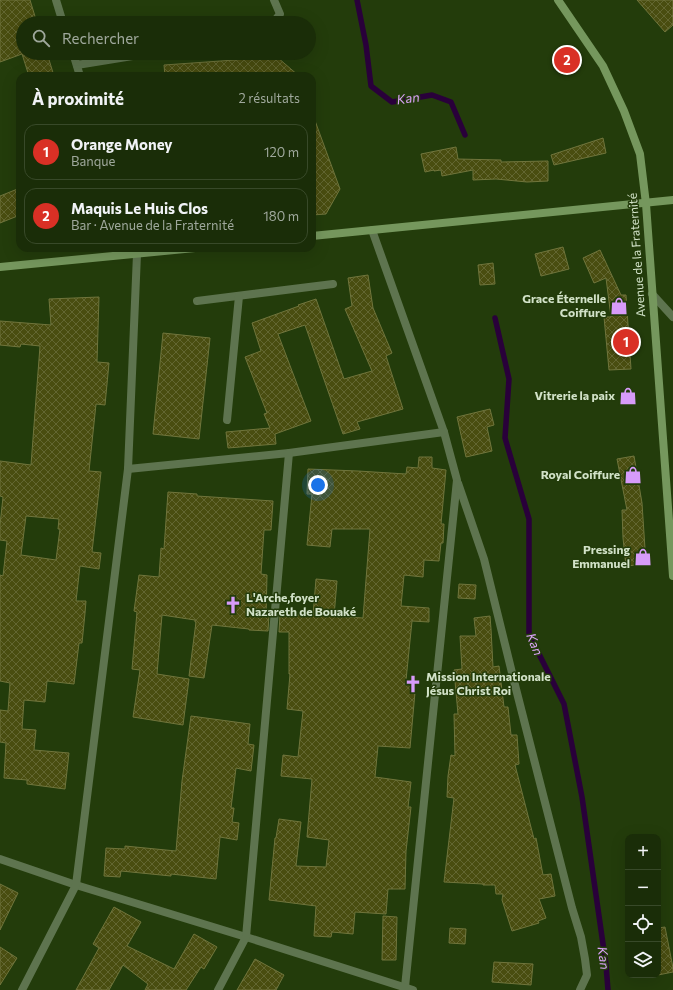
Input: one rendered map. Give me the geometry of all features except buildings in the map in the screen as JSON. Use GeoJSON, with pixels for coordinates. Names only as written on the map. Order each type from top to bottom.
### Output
{"type":"FeatureCollection","features":[{"type":"Feature","properties":{"kind":"street"},"geometry":{"type":"LineString","coordinates":[[56,0],[61,16]]}},
{"type":"Feature","properties":{"kind":"street"},"geometry":{"type":"LineString","coordinates":[[274,0],[280,14],[278,16]]}},
{"type":"Feature","properties":{"kind":"street","name":"Avenue de la Fraternité"},"geometry":{"type":"LineString","coordinates":[[558,0],[603,66],[624,111],[640,154],[646,204],[673,576]]}},
{"type":"Feature","properties":{"kind":"street"},"geometry":{"type":"LineString","coordinates":[[75,60],[79,72]]}},
{"type":"Feature","properties":{"kind":"street"},"geometry":{"type":"LineString","coordinates":[[77,66],[111,60]]}},
{"type":"Feature","properties":{"kind":"street"},"geometry":{"type":"LineString","coordinates":[[316,236],[646,204],[673,200]]}},
{"type":"Feature","properties":{"kind":"street"},"geometry":{"type":"LineString","coordinates":[[372,230],[444,432],[457,480],[484,559],[566,885],[581,937],[587,975],[580,990]]}},
{"type":"Feature","properties":{"kind":"street"},"geometry":{"type":"LineString","coordinates":[[0,268],[128,252]]}},
{"type":"Feature","properties":{"kind":"street"},"geometry":{"type":"LineString","coordinates":[[22,990],[76,885],[128,469],[136,252]]}},
{"type":"Feature","properties":{"kind":"street"},"geometry":{"type":"LineString","coordinates":[[197,301],[333,284]]}},
{"type":"Feature","properties":{"kind":"street"},"geometry":{"type":"LineString","coordinates":[[652,294],[673,317]]}},
{"type":"Feature","properties":{"kind":"street"},"geometry":{"type":"LineString","coordinates":[[227,420],[239,296]]}},
{"type":"Feature","properties":{"kind":"street"},"geometry":{"type":"LineString","coordinates":[[128,469],[289,453],[444,432]]}},
{"type":"Feature","properties":{"kind":"street"},"geometry":{"type":"LineString","coordinates":[[218,990],[246,937],[289,453]]}},
{"type":"Feature","properties":{"kind":"street"},"geometry":{"type":"LineString","coordinates":[[0,859],[76,885],[246,937],[407,989],[457,480]]}},
{"type":"Feature","properties":{"kind":"waterway","name":"Kan"},"geometry":{"type":"LineString","coordinates":[[357,0],[366,45],[371,86],[392,102],[432,95],[451,102],[465,135]]}},
{"type":"Feature","properties":{"kind":"waterway","name":"Kan"},"geometry":{"type":"LineString","coordinates":[[495,318],[509,379],[505,438],[529,519],[529,634],[564,704],[582,797],[606,965],[608,990]]}},
{"type":"Feature","properties":{"kind":"place","name":"Maquis Le Huis Clos"},"geometry":{"type":"Point","coordinates":[567,60]}},
{"type":"Feature","properties":{"kind":"place","name":"Grace Éternelle Coiffure"},"geometry":{"type":"Point","coordinates":[619,306]}},
{"type":"Feature","properties":{"kind":"place","name":"Orange Money"},"geometry":{"type":"Point","coordinates":[626,342]}},
{"type":"Feature","properties":{"kind":"place","name":"Vitrerie la paix"},"geometry":{"type":"Point","coordinates":[628,396]}},
{"type":"Feature","properties":{"kind":"place","name":"Royal Coiffure"},"geometry":{"type":"Point","coordinates":[633,475]}},
{"type":"Feature","properties":{"kind":"place","name":"Pressing Emmanuel"},"geometry":{"type":"Point","coordinates":[643,557]}},
{"type":"Feature","properties":{"kind":"place","name":"L'Arche,foyer Nazareth de Bouaké"},"geometry":{"type":"Point","coordinates":[233,605]}},
{"type":"Feature","properties":{"kind":"place","name":"Mission Internationale Jésus Christ Roi"},"geometry":{"type":"Point","coordinates":[413,684]}}]}
